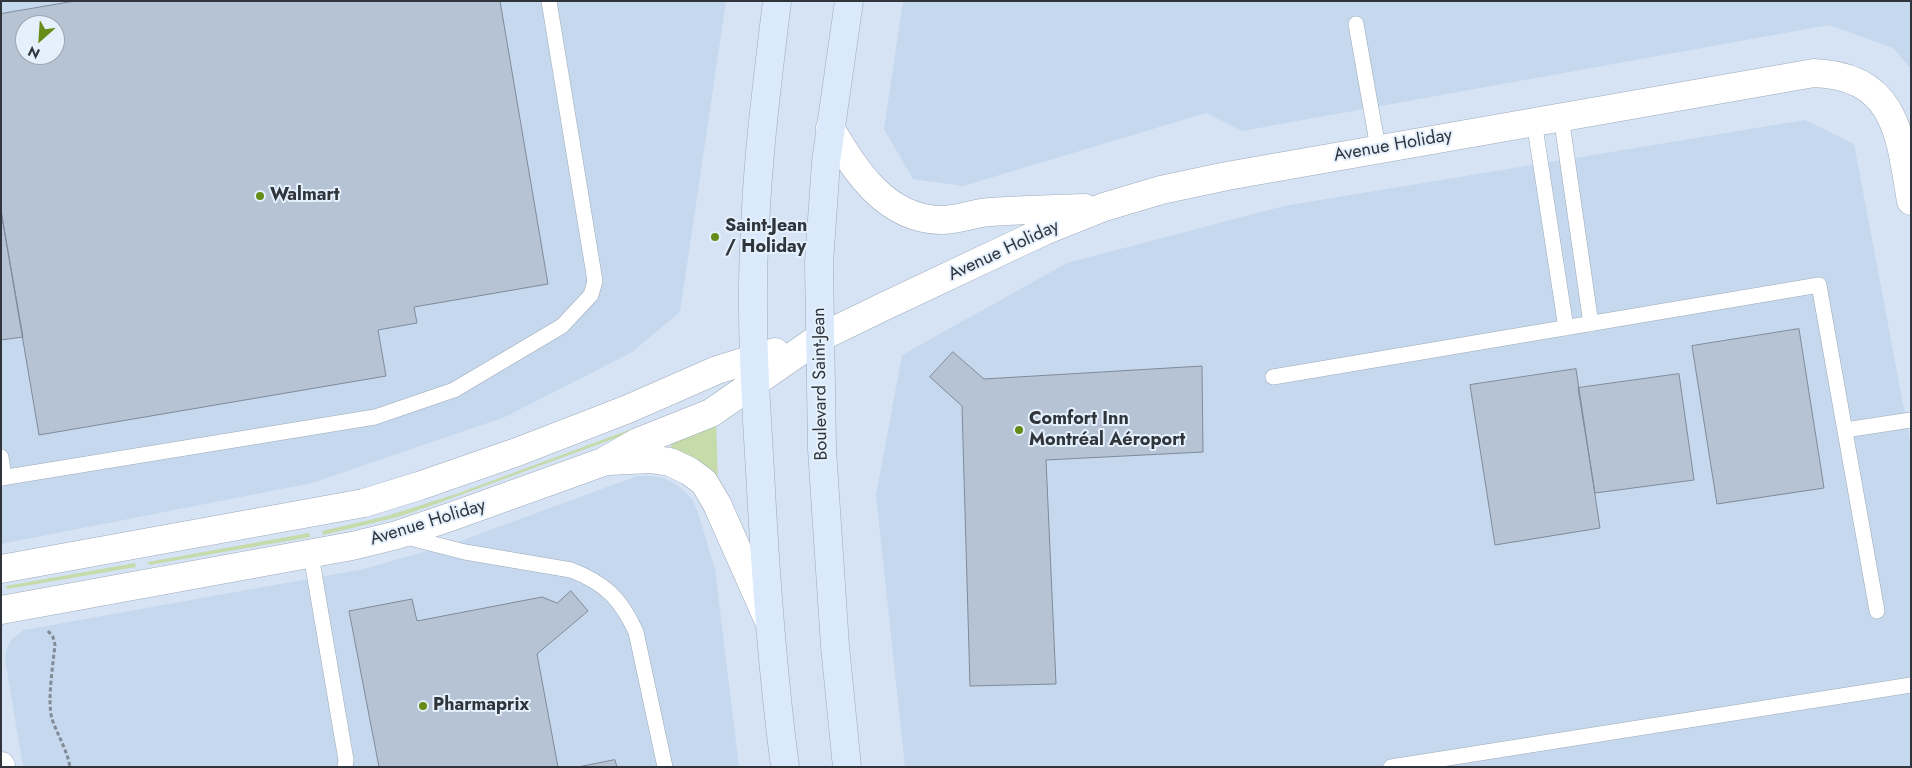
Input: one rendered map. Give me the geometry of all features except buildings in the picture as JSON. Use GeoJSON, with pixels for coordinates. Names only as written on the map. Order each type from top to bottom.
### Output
{"type":"FeatureCollection","features":[{"type":"Feature","properties":{"kind":"main road"},"geometry":{"type":"LineString","coordinates":[[777,1],[764,113],[755,228],[755,371],[769,621],[785,767]]}},
{"type":"Feature","properties":{"kind":"main road","name":"Boulevard Saint-Jean"},"geometry":{"type":"LineString","coordinates":[[847,767],[835,646],[822,449],[819,338],[820,233],[830,128],[849,1]]}},
{"type":"Feature","properties":{"kind":"street","name":"Avenue Holiday"},"geometry":{"type":"LineString","coordinates":[[1,610],[311,555],[397,535],[493,503],[603,462],[638,442],[711,412],[755,371],[887,305],[1044,231],[1104,207],[1195,182],[1378,148],[1814,73],[1844,76],[1856,81],[1876,95],[1884,104],[1892,116],[1899,134],[1911,201]]}},
{"type":"Feature","properties":{"kind":"street"},"geometry":{"type":"LineString","coordinates":[[830,128],[852,164],[869,186],[893,205],[918,216],[943,220],[987,212],[1104,207]]}},
{"type":"Feature","properties":{"kind":"street","name":"Avenue Holiday"},"geometry":{"type":"LineString","coordinates":[[1,569],[364,503],[517,452],[628,409],[717,370],[755,371]]}},
{"type":"Feature","properties":{"kind":"street"},"geometry":{"type":"LineString","coordinates":[[603,462],[660,460],[689,471],[704,482],[717,504],[769,621]]}},
{"type":"Feature","properties":{"kind":"lane"},"geometry":{"type":"LineString","coordinates":[[1,457],[3,477],[375,417],[454,390],[562,326],[591,295],[595,281],[549,1]]}},
{"type":"Feature","properties":{"kind":"lane"},"geometry":{"type":"LineString","coordinates":[[1356,24],[1378,148]]}},
{"type":"Feature","properties":{"kind":"lane"},"geometry":{"type":"LineString","coordinates":[[1562,116],[1591,324]]}},
{"type":"Feature","properties":{"kind":"lane"},"geometry":{"type":"LineString","coordinates":[[1534,121],[1566,328]]}},
{"type":"Feature","properties":{"kind":"lane"},"geometry":{"type":"LineString","coordinates":[[1273,378],[1819,285],[1877,611]]}},
{"type":"Feature","properties":{"kind":"lane"},"geometry":{"type":"LineString","coordinates":[[1845,430],[1911,420]]}},
{"type":"Feature","properties":{"kind":"lane"},"geometry":{"type":"LineString","coordinates":[[397,535],[458,550],[571,570],[584,575],[608,590],[627,613],[636,632],[665,767]]}},
{"type":"Feature","properties":{"kind":"lane"},"geometry":{"type":"LineString","coordinates":[[311,555],[346,760],[345,767]]}},
{"type":"Feature","properties":{"kind":"lane"},"geometry":{"type":"LineString","coordinates":[[1391,767],[1911,685]]}},
{"type":"Feature","properties":{"kind":"path"},"geometry":{"type":"LineString","coordinates":[[42,627],[53,637],[55,645],[50,706],[52,717],[68,756],[70,767]]}},
{"type":"Feature","properties":{"kind":"shaded area"},"geometry":{"type":"Polygon","coordinates":[[[1,1],[726,1],[680,312],[632,352],[505,417],[312,483],[1,544],[1,1]]]}},
{"type":"Feature","properties":{"kind":"shaded area"},"geometry":{"type":"Polygon","coordinates":[[[903,1],[1911,1],[1911,69],[1893,48],[1829,25],[1242,131],[1206,113],[963,186],[913,179],[884,129],[903,1]]]}},
{"type":"Feature","properties":{"kind":"shaded area"},"geometry":{"type":"Polygon","coordinates":[[[1805,120],[1854,144],[1911,446],[1911,767],[905,767],[876,495],[902,355],[1067,263],[1284,206],[1805,120]]]}},
{"type":"Feature","properties":{"kind":"shaded area"},"geometry":{"type":"Polygon","coordinates":[[[638,476],[664,478],[676,484],[692,499],[698,513],[715,569],[739,767],[23,767],[5,659],[7,648],[12,639],[24,630],[364,569],[458,542],[638,476]]]}},
{"type":"Feature","properties":{"kind":"green space"},"geometry":{"type":"Polygon","coordinates":[[[689,411],[398,517],[323,535],[322,531],[387,516],[459,493],[664,417],[689,411]]]}},
{"type":"Feature","properties":{"kind":"green space"},"geometry":{"type":"Polygon","coordinates":[[[716,420],[718,481],[684,454],[671,447],[671,440],[716,420]]]}},
{"type":"Feature","properties":{"kind":"green space"},"geometry":{"type":"Polygon","coordinates":[[[309,533],[310,537],[149,565],[148,562],[309,533]]]}},
{"type":"Feature","properties":{"kind":"green space"},"geometry":{"type":"Polygon","coordinates":[[[135,563],[136,567],[7,589],[6,586],[135,563]]]}},
{"type":"Feature","properties":{"kind":"place","name":"Walmart"},"geometry":{"type":"Point","coordinates":[260,196]}},
{"type":"Feature","properties":{"kind":"place","name":"Saint-Jean / Holiday"},"geometry":{"type":"Point","coordinates":[715,237]}},
{"type":"Feature","properties":{"kind":"place","name":"Comfort Inn Montréal Aéroport"},"geometry":{"type":"Point","coordinates":[1019,430]}},
{"type":"Feature","properties":{"kind":"place","name":"Pharmaprix"},"geometry":{"type":"Point","coordinates":[423,706]}}]}
